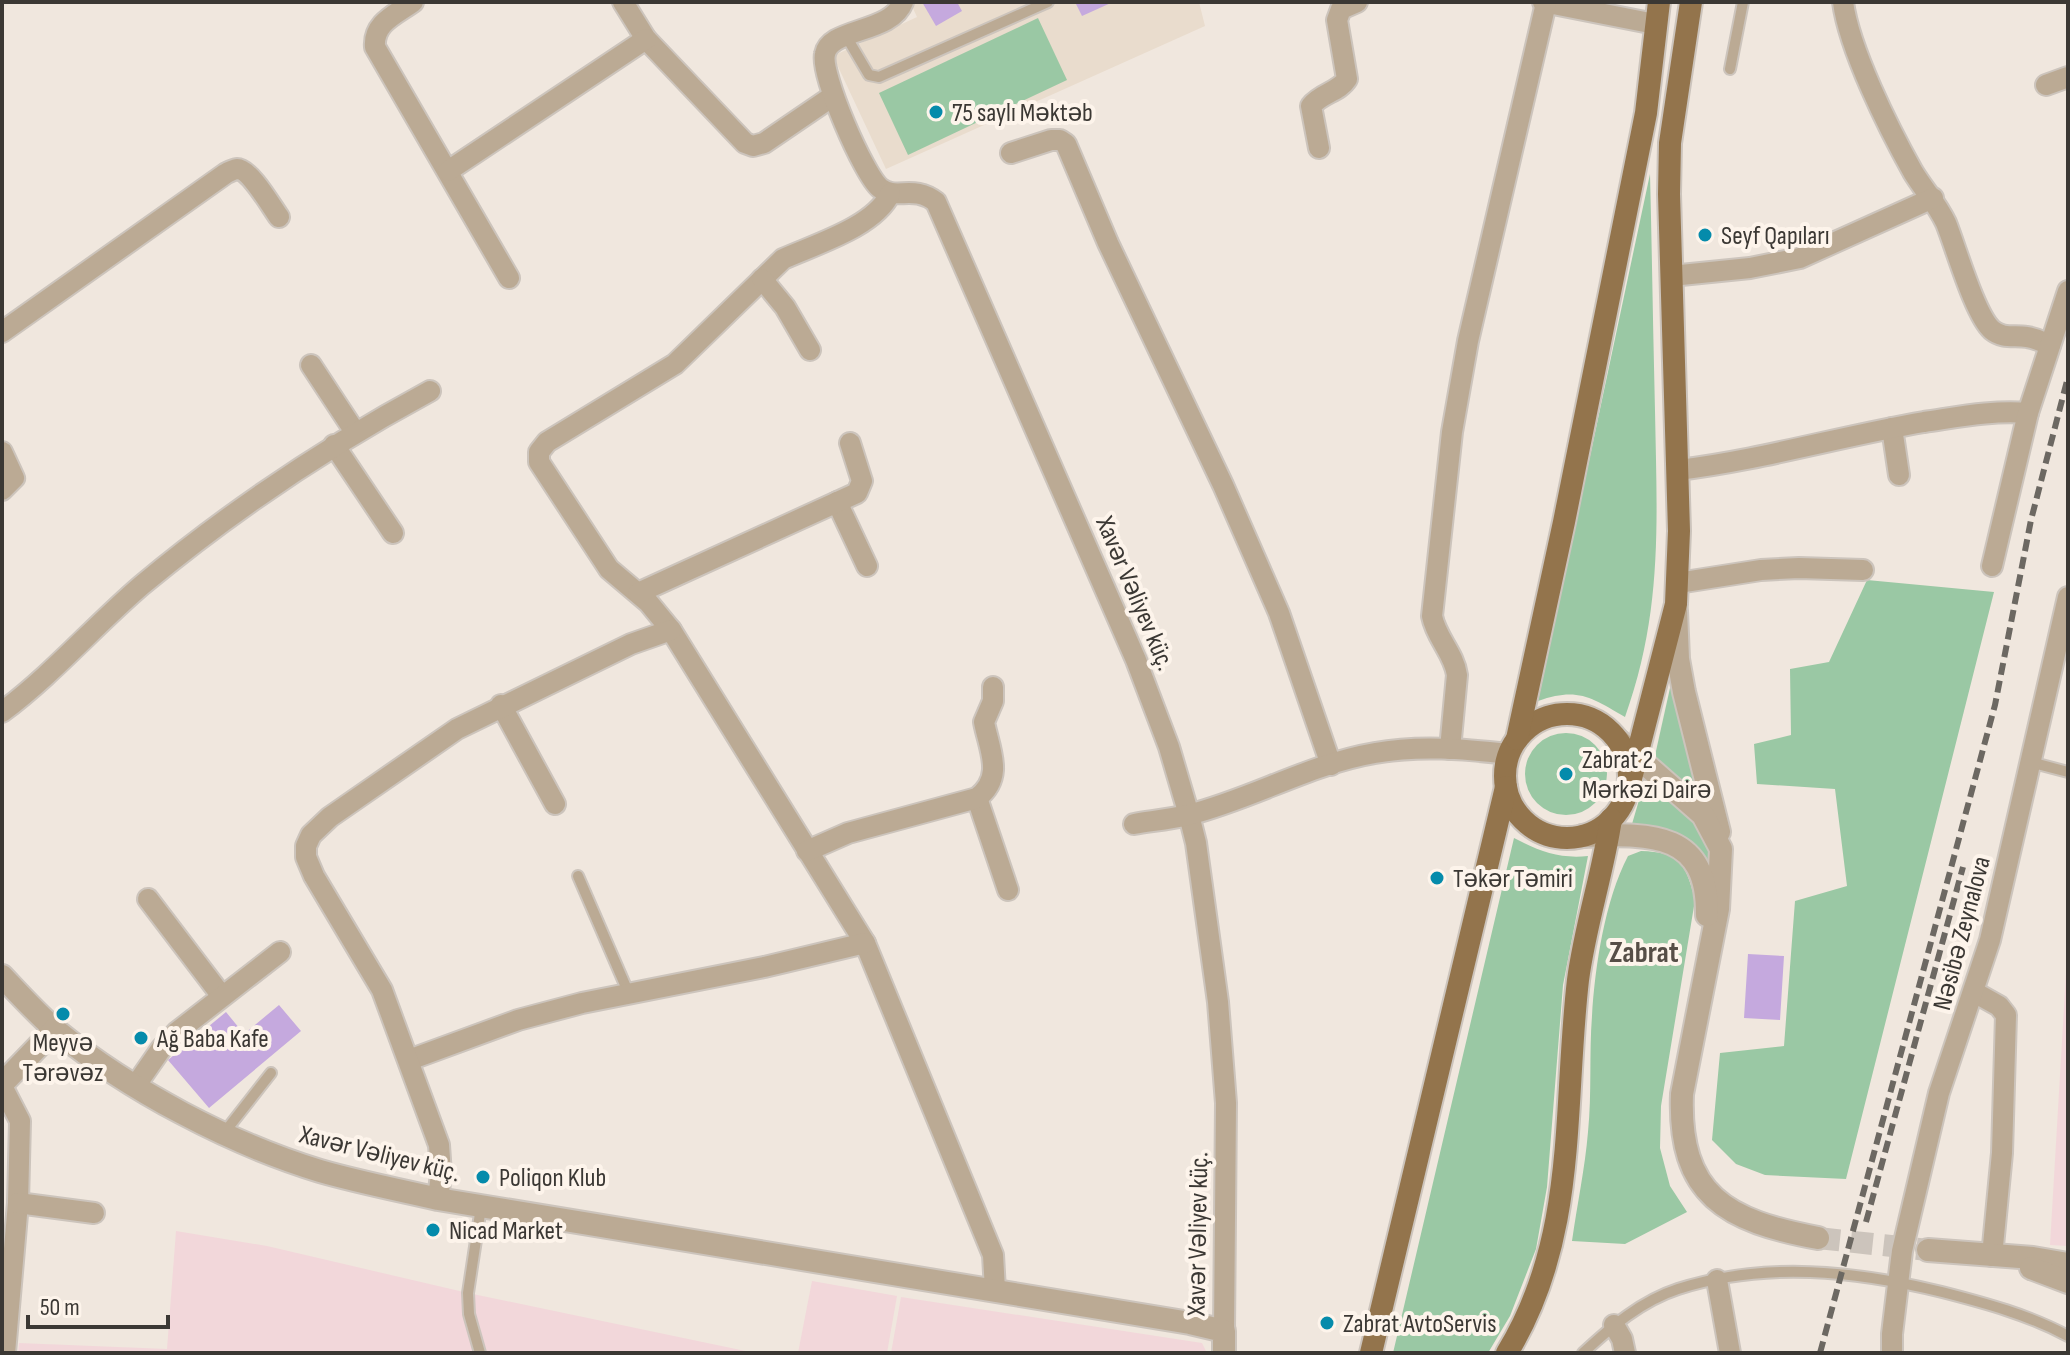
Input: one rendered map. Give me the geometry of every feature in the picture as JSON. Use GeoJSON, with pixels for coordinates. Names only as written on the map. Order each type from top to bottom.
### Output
{"type":"FeatureCollection","features":[{"type":"Feature","properties":{"kind":"main road"},"geometry":{"type":"LineString","coordinates":[[1507,1353],[1521,1330],[1551,1254],[1559,1215],[1582,953],[1610,827],[1628,790],[1677,593],[1678,470],[1670,143],[1691,2]]}},
{"type":"Feature","properties":{"kind":"main road"},"geometry":{"type":"LineString","coordinates":[[1583,836],[1566,838],[1534,828],[1511,803],[1505,771],[1564,522],[1646,113],[1657,13]]}},
{"type":"Feature","properties":{"kind":"main road"},"geometry":{"type":"LineString","coordinates":[[1513,747],[1536,723],[1560,714],[1593,720],[1619,741],[1629,773],[1628,790]]}},
{"type":"Feature","properties":{"kind":"main road"},"geometry":{"type":"LineString","coordinates":[[1371,1353],[1506,787]]}},
{"type":"Feature","properties":{"kind":"street"},"geometry":{"type":"LineString","coordinates":[[413,2],[379,27],[374,35],[375,47],[509,278]]}},
{"type":"Feature","properties":{"kind":"street"},"geometry":{"type":"LineString","coordinates":[[623,2],[646,39],[737,136],[753,146],[764,143],[833,96]]}},
{"type":"Feature","properties":{"kind":"street"},"geometry":{"type":"LineString","coordinates":[[903,2],[893,16],[835,41],[825,52],[833,96],[867,171],[878,187],[890,194],[884,207],[870,219],[783,259],[675,364],[547,442],[539,452],[539,462],[609,569],[638,593],[671,630],[865,943],[993,1255],[995,1290]]}},
{"type":"Feature","properties":{"kind":"street"},"geometry":{"type":"LineString","coordinates":[[1319,148],[1311,106],[1317,98],[1342,86],[1347,79],[1337,20],[1341,9],[1357,2]]}},
{"type":"Feature","properties":{"kind":"street"},"geometry":{"type":"LineString","coordinates":[[1450,749],[1457,675],[1455,664],[1435,630],[1432,616],[1452,432],[1478,295],[1545,2],[1657,13]]}},
{"type":"Feature","properties":{"kind":"street"},"geometry":{"type":"LineString","coordinates":[[1843,2],[1853,44],[1890,126],[1915,174],[1933,198],[1990,329],[2002,336],[2035,338],[2050,345]]}},
{"type":"Feature","properties":{"kind":"street"},"geometry":{"type":"LineString","coordinates":[[448,171],[646,39]]}},
{"type":"Feature","properties":{"kind":"street"},"geometry":{"type":"LineString","coordinates":[[2046,85],[2068,77]]}},
{"type":"Feature","properties":{"kind":"street"},"geometry":{"type":"LineString","coordinates":[[1011,153],[1051,140],[1066,144],[1108,243],[1223,485],[1279,613],[1331,765]]}},
{"type":"Feature","properties":{"kind":"street"},"geometry":{"type":"LineString","coordinates":[[2,332],[236,169],[245,171],[279,217]]}},
{"type":"Feature","properties":{"kind":"street","name":"Xavər Vəliyev küç."},"geometry":{"type":"LineString","coordinates":[[2,976],[55,1029],[136,1085],[224,1133],[320,1171],[481,1207],[995,1290],[1224,1342],[1226,1103],[1218,1002],[1196,843],[1189,815],[1169,747],[1136,660],[936,202],[927,195],[913,191],[890,194]]}},
{"type":"Feature","properties":{"kind":"street"},"geometry":{"type":"LineString","coordinates":[[1671,276],[1750,268],[1800,258],[1933,198]]}},
{"type":"Feature","properties":{"kind":"street"},"geometry":{"type":"LineString","coordinates":[[762,279],[785,307],[810,350]]}},
{"type":"Feature","properties":{"kind":"street"},"geometry":{"type":"LineString","coordinates":[[1992,566],[2028,413],[2068,291]]}},
{"type":"Feature","properties":{"kind":"street"},"geometry":{"type":"LineString","coordinates":[[311,365],[355,432]]}},
{"type":"Feature","properties":{"kind":"street"},"geometry":{"type":"LineString","coordinates":[[2,712],[56,667],[145,584],[334,445],[430,391]]}},
{"type":"Feature","properties":{"kind":"street"},"geometry":{"type":"LineString","coordinates":[[1678,470],[1756,458],[1892,428],[1983,413],[2028,413]]}},
{"type":"Feature","properties":{"kind":"street"},"geometry":{"type":"LineString","coordinates":[[1892,428],[1899,475]]}},
{"type":"Feature","properties":{"kind":"street"},"geometry":{"type":"LineString","coordinates":[[638,593],[857,493],[862,481],[850,443]]}},
{"type":"Feature","properties":{"kind":"street"},"geometry":{"type":"LineString","coordinates":[[334,445],[393,533]]}},
{"type":"Feature","properties":{"kind":"street"},"geometry":{"type":"LineString","coordinates":[[2,452],[14,478],[2,490]]}},
{"type":"Feature","properties":{"kind":"street"},"geometry":{"type":"LineString","coordinates":[[837,502],[867,566]]}},
{"type":"Feature","properties":{"kind":"street"},"geometry":{"type":"LineString","coordinates":[[1818,1238],[1749,1221],[1724,1207],[1703,1187],[1692,1170],[1685,1149],[1681,1121],[1682,1094],[1718,909],[1721,849],[1678,659],[1677,593],[1761,570],[1863,570]]}},
{"type":"Feature","properties":{"kind":"street","name":"Nəsibə Zeynalova"},"geometry":{"type":"LineString","coordinates":[[1892,1353],[1902,1251],[1939,1093],[1974,992],[1993,925],[2068,597]]}},
{"type":"Feature","properties":{"kind":"street"},"geometry":{"type":"LineString","coordinates":[[438,1199],[441,1174],[439,1145],[409,1060],[382,990],[314,876],[306,857],[306,846],[311,835],[330,817],[457,729],[631,644],[671,630]]}},
{"type":"Feature","properties":{"kind":"street"},"geometry":{"type":"LineString","coordinates":[[807,851],[848,833],[977,798],[986,791],[994,777],[992,752],[984,722],[993,701],[993,687]]}},
{"type":"Feature","properties":{"kind":"street"},"geometry":{"type":"LineString","coordinates":[[501,705],[555,804]]}},
{"type":"Feature","properties":{"kind":"street"},"geometry":{"type":"LineString","coordinates":[[1619,741],[1703,815],[1721,849]]}},
{"type":"Feature","properties":{"kind":"street"},"geometry":{"type":"LineString","coordinates":[[1134,824],[1189,815],[1372,753],[1408,749],[1513,747]]}},
{"type":"Feature","properties":{"kind":"street"},"geometry":{"type":"LineString","coordinates":[[977,798],[1008,890]]}},
{"type":"Feature","properties":{"kind":"street"},"geometry":{"type":"LineString","coordinates":[[1583,836],[1610,827],[1658,838],[1679,845],[1689,853],[1704,883],[1706,961]]}},
{"type":"Feature","properties":{"kind":"street"},"geometry":{"type":"LineString","coordinates":[[148,899],[221,995]]}},
{"type":"Feature","properties":{"kind":"street"},"geometry":{"type":"LineString","coordinates":[[409,1060],[518,1020],[865,943]]}},
{"type":"Feature","properties":{"kind":"street"},"geometry":{"type":"LineString","coordinates":[[136,1085],[177,1032],[280,952]]}},
{"type":"Feature","properties":{"kind":"street"},"geometry":{"type":"LineString","coordinates":[[1974,992],[1999,1006],[2006,1015],[2002,1153],[1992,1256]]}},
{"type":"Feature","properties":{"kind":"street"},"geometry":{"type":"LineString","coordinates":[[5,1353],[18,1203],[20,1121],[2,1085],[55,1029]]}},
{"type":"Feature","properties":{"kind":"street"},"geometry":{"type":"LineString","coordinates":[[18,1203],[94,1213]]}},
{"type":"Feature","properties":{"kind":"street"},"geometry":{"type":"LineString","coordinates":[[1928,1250],[2033,1258],[2068,1264]]}},
{"type":"Feature","properties":{"kind":"street"},"geometry":{"type":"LineString","coordinates":[[1992,1256],[2068,1282]]}},
{"type":"Feature","properties":{"kind":"street"},"geometry":{"type":"LineString","coordinates":[[1717,1280],[1730,1353]]}},
{"type":"Feature","properties":{"kind":"street"},"geometry":{"type":"LineString","coordinates":[[1614,1325],[1625,1353]]}},
{"type":"Feature","properties":{"kind":"lane"},"geometry":{"type":"LineString","coordinates":[[846,36],[869,75],[879,77],[1048,2]]}},
{"type":"Feature","properties":{"kind":"lane"},"geometry":{"type":"LineString","coordinates":[[1730,69],[1743,2]]}},
{"type":"Feature","properties":{"kind":"lane"},"geometry":{"type":"LineString","coordinates":[[2030,762],[2068,772]]}},
{"type":"Feature","properties":{"kind":"lane"},"geometry":{"type":"LineString","coordinates":[[578,876],[629,994]]}},
{"type":"Feature","properties":{"kind":"lane"},"geometry":{"type":"LineString","coordinates":[[224,1133],[271,1073]]}},
{"type":"Feature","properties":{"kind":"lane"},"geometry":{"type":"LineString","coordinates":[[480,1353],[469,1314],[468,1293],[481,1207]]}},
{"type":"Feature","properties":{"kind":"lane"},"geometry":{"type":"LineString","coordinates":[[1583,1353],[1614,1325],[1645,1304],[1678,1289],[1771,1272],[1840,1272],[1898,1282],[1977,1301],[2068,1336]]}},
{"type":"Feature","properties":{"kind":"shaded area","name":"75 saylı Məktəb"},"geometry":{"type":"Polygon","coordinates":[[[910,2],[1199,2],[1205,26],[886,169],[833,56],[917,17],[910,2]]]}},
{"type":"Feature","properties":{"kind":"shaded area"},"geometry":{"type":"Polygon","coordinates":[[[2068,956],[2068,1246],[2050,1245],[2068,956]]]}},
{"type":"Feature","properties":{"kind":"shaded area"},"geometry":{"type":"Polygon","coordinates":[[[176,1231],[267,1246],[468,1293],[755,1353],[18,1353],[19,1343],[167,1349],[176,1231]]]}},
{"type":"Feature","properties":{"kind":"shaded area"},"geometry":{"type":"Polygon","coordinates":[[[812,1281],[897,1296],[887,1353],[798,1353],[812,1281]]]}},
{"type":"Feature","properties":{"kind":"shaded area"},"geometry":{"type":"Polygon","coordinates":[[[901,1297],[1202,1343],[1207,1353],[891,1353],[901,1297]]]}},
{"type":"Feature","properties":{"kind":"green space"},"geometry":{"type":"Polygon","coordinates":[[[1038,18],[1067,80],[908,155],[879,93],[1038,18]]]}},
{"type":"Feature","properties":{"kind":"green space"},"geometry":{"type":"Polygon","coordinates":[[[1650,174],[1655,566],[1646,640],[1625,717],[1583,696],[1563,695],[1538,701],[1650,174]]]}},
{"type":"Feature","properties":{"kind":"green space"},"geometry":{"type":"Polygon","coordinates":[[[1867,580],[1994,592],[1846,1179],[1765,1175],[1736,1164],[1712,1140],[1720,1053],[1784,1046],[1795,901],[1847,886],[1835,789],[1757,784],[1754,744],[1791,735],[1790,669],[1829,662],[1867,580]]]}},
{"type":"Feature","properties":{"kind":"green space"},"geometry":{"type":"Polygon","coordinates":[[[1670,688],[1674,690],[1699,790],[1693,793],[1654,760],[1670,688]]]}},
{"type":"Feature","properties":{"kind":"green space","name":"Zabrat 2 Mərkəzi Dairə"},"geometry":{"type":"Polygon","coordinates":[[[1566,733],[1582,736],[1595,745],[1604,758],[1607,774],[1604,790],[1595,803],[1582,812],[1566,815],[1550,812],[1537,803],[1528,790],[1525,774],[1528,758],[1537,745],[1550,736],[1566,733]]]}},
{"type":"Feature","properties":{"kind":"green space"},"geometry":{"type":"Polygon","coordinates":[[[1644,783],[1674,802],[1695,822],[1708,846],[1715,881],[1709,865],[1694,843],[1675,832],[1632,824],[1644,783]]]}},
{"type":"Feature","properties":{"kind":"green space"},"geometry":{"type":"Polygon","coordinates":[[[1514,838],[1550,853],[1588,856],[1563,985],[1547,1187],[1536,1249],[1510,1316],[1488,1353],[1393,1353],[1514,838]]]}},
{"type":"Feature","properties":{"kind":"green space"},"geometry":{"type":"Polygon","coordinates":[[[1641,851],[1665,854],[1679,862],[1688,877],[1695,900],[1661,1106],[1660,1148],[1670,1186],[1687,1212],[1625,1244],[1572,1241],[1588,1132],[1593,997],[1599,955],[1607,913],[1620,873],[1628,856],[1641,851]]]}},
{"type":"Feature","properties":{"kind":"building"},"geometry":{"type":"Polygon","coordinates":[[[922,2],[957,2],[962,11],[936,26],[922,2]]]}},
{"type":"Feature","properties":{"kind":"building"},"geometry":{"type":"Polygon","coordinates":[[[1075,2],[1113,2],[1082,16],[1075,2]]]}},
{"type":"Feature","properties":{"kind":"building"},"geometry":{"type":"Polygon","coordinates":[[[1748,954],[1784,956],[1780,1020],[1744,1018],[1748,954]]]}},
{"type":"Feature","properties":{"kind":"building"},"geometry":{"type":"Polygon","coordinates":[[[279,1005],[301,1031],[209,1108],[168,1060],[226,1012],[244,1034],[279,1005]]]}},
{"type":"Feature","properties":{"kind":"tunnel"},"geometry":{"type":"LineString","coordinates":[[1818,1238],[1928,1250]]}},
{"type":"Feature","properties":{"kind":"railway"},"geometry":{"type":"LineString","coordinates":[[1820,1353],[1995,705],[2031,520],[2068,377]]}},
{"type":"Feature","properties":{"kind":"railway"},"geometry":{"type":"LineString","coordinates":[[1866,1222],[1963,867]]}},
{"type":"Feature","properties":{"kind":"place","name":"75 saylı Məktəb"},"geometry":{"type":"Point","coordinates":[936,112]}},
{"type":"Feature","properties":{"kind":"place","name":"Seyf Qapıları"},"geometry":{"type":"Point","coordinates":[1705,235]}},
{"type":"Feature","properties":{"kind":"place","name":"Zabrat 2 Mərkəzi Dairə"},"geometry":{"type":"Point","coordinates":[1566,774]}},
{"type":"Feature","properties":{"kind":"place","name":"Təkər Təmiri"},"geometry":{"type":"Point","coordinates":[1437,878]}},
{"type":"Feature","properties":{"kind":"place","name":"Meyvə Tərəvəz"},"geometry":{"type":"Point","coordinates":[63,1014]}},
{"type":"Feature","properties":{"kind":"place","name":"Ağ Baba Kafe"},"geometry":{"type":"Point","coordinates":[141,1038]}},
{"type":"Feature","properties":{"kind":"place","name":"Poliqon Klub"},"geometry":{"type":"Point","coordinates":[483,1177]}},
{"type":"Feature","properties":{"kind":"place","name":"Nicad Market"},"geometry":{"type":"Point","coordinates":[433,1230]}},
{"type":"Feature","properties":{"kind":"place","name":"Zabrat AvtoServis"},"geometry":{"type":"Point","coordinates":[1327,1323]}},
{"type":"Feature","properties":{"kind":"district","name":"Zabrat"},"geometry":{"type":"Point","coordinates":[1644,952]}}]}
